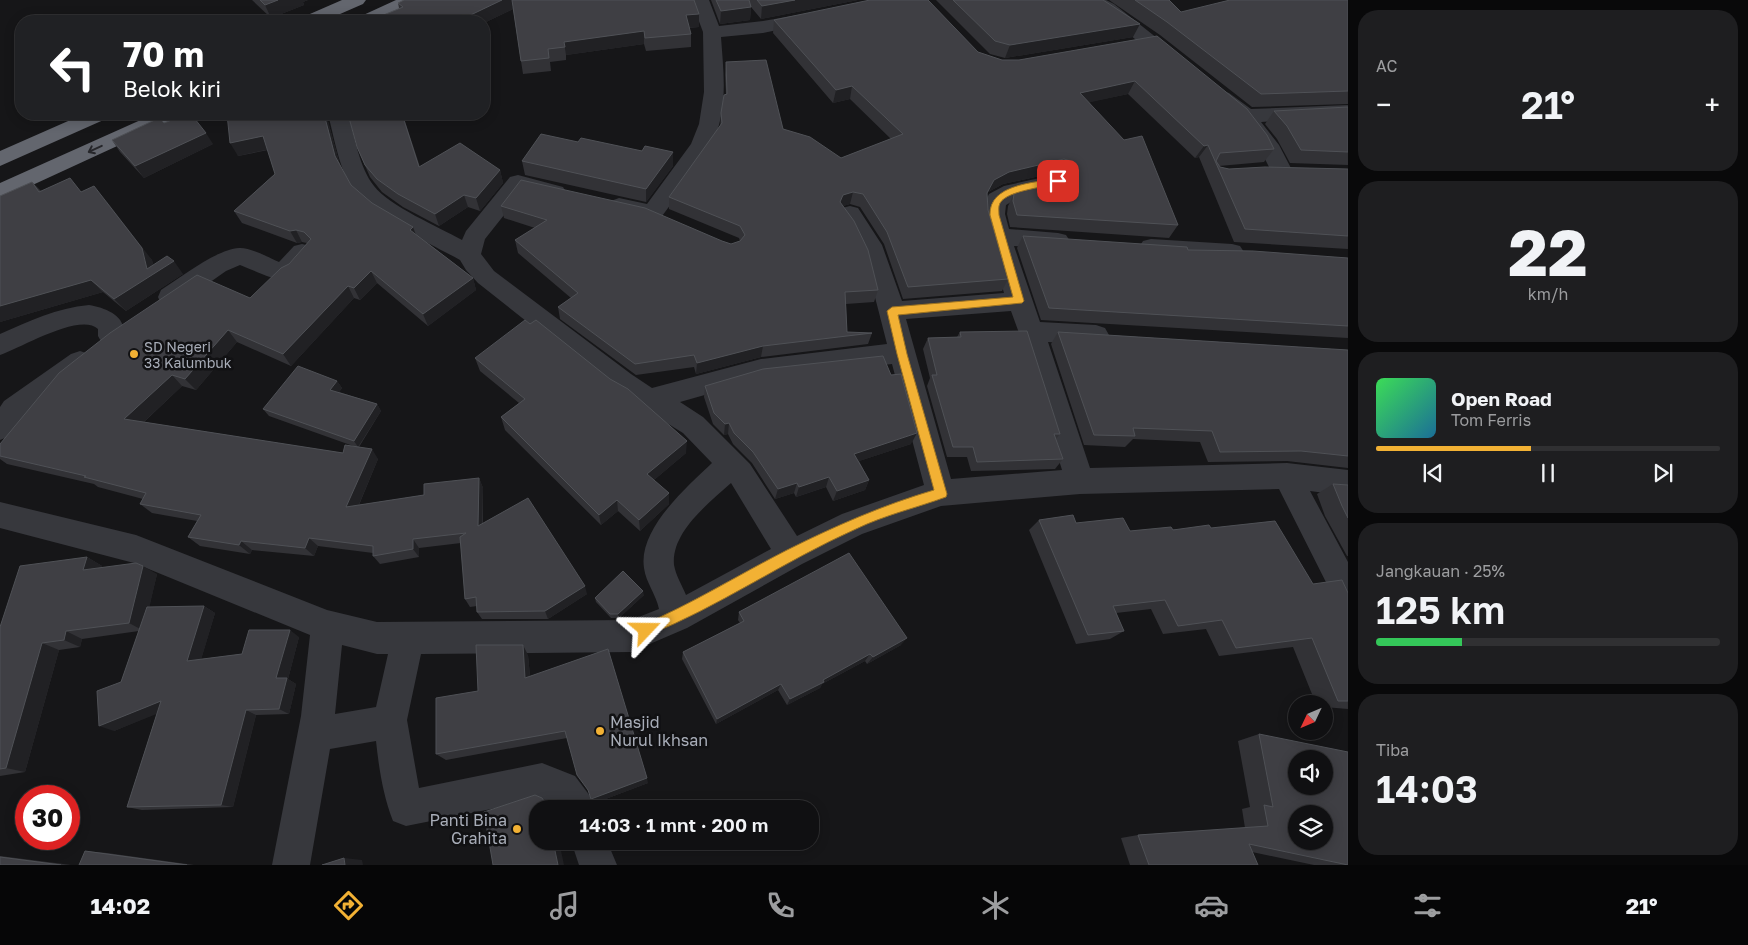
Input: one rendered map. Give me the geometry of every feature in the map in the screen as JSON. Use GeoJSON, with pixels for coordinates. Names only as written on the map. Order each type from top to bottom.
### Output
{"type":"FeatureCollection","features":[{"type":"Feature","properties":{"kind":"highway"},"geometry":{"type":"LineString","coordinates":[[323,15],[357,0]]}},
{"type":"Feature","properties":{"kind":"highway"},"geometry":{"type":"LineString","coordinates":[[378,15],[410,0]]}},
{"type":"Feature","properties":{"kind":"highway"},"geometry":{"type":"LineString","coordinates":[[0,160],[88,120]]}},
{"type":"Feature","properties":{"kind":"highway"},"geometry":{"type":"LineString","coordinates":[[0,192],[158,120]]}},
{"type":"Feature","properties":{"kind":"street"},"geometry":{"type":"LineString","coordinates":[[597,201],[661,217],[702,145],[709,124],[714,92],[712,32],[700,0]]}},
{"type":"Feature","properties":{"kind":"street"},"geometry":{"type":"LineString","coordinates":[[1093,0],[1108,8],[1188,70]]}},
{"type":"Feature","properties":{"kind":"street"},"geometry":{"type":"LineString","coordinates":[[712,32],[763,27],[831,14]]}},
{"type":"Feature","properties":{"kind":"street"},"geometry":{"type":"LineString","coordinates":[[1126,46],[1152,42]]}},
{"type":"Feature","properties":{"kind":"street"},"geometry":{"type":"LineString","coordinates":[[1210,87],[1246,116],[1268,145],[1282,172]]}},
{"type":"Feature","properties":{"kind":"street"},"geometry":{"type":"LineString","coordinates":[[1246,116],[1348,111]]}},
{"type":"Feature","properties":{"kind":"street"},"geometry":{"type":"LineString","coordinates":[[340,120],[355,172],[366,192],[387,209],[469,254],[474,264],[486,277],[649,400],[676,413],[692,425],[740,473],[791,554]]}},
{"type":"Feature","properties":{"kind":"street"},"geometry":{"type":"LineString","coordinates":[[1058,181],[1018,189],[998,199],[994,206],[994,215],[1019,301],[1039,352],[1080,480]]}},
{"type":"Feature","properties":{"kind":"street"},"geometry":{"type":"LineString","coordinates":[[469,254],[474,237],[518,182],[569,195]]}},
{"type":"Feature","properties":{"kind":"street"},"geometry":{"type":"LineString","coordinates":[[850,214],[863,229],[872,248],[892,311],[941,494]]}},
{"type":"Feature","properties":{"kind":"street"},"geometry":{"type":"LineString","coordinates":[[1000,237],[1080,242]]}},
{"type":"Feature","properties":{"kind":"street"},"geometry":{"type":"LineString","coordinates":[[1130,246],[1259,254]]}},
{"type":"Feature","properties":{"kind":"street"},"geometry":{"type":"LineString","coordinates":[[152,309],[218,265],[240,256],[281,272],[286,270],[302,252]]}},
{"type":"Feature","properties":{"kind":"street"},"geometry":{"type":"LineString","coordinates":[[892,311],[1019,301]]}},
{"type":"Feature","properties":{"kind":"street"},"geometry":{"type":"LineString","coordinates":[[0,345],[81,313],[99,315],[120,331],[68,371],[5,413]]}},
{"type":"Feature","properties":{"kind":"street"},"geometry":{"type":"LineString","coordinates":[[1030,331],[1119,336]]}},
{"type":"Feature","properties":{"kind":"street"},"geometry":{"type":"LineString","coordinates":[[649,400],[761,369],[902,354]]}},
{"type":"Feature","properties":{"kind":"street"},"geometry":{"type":"LineString","coordinates":[[676,617],[671,597],[662,577],[659,562],[662,544],[671,525],[731,464]]}},
{"type":"Feature","properties":{"kind":"street"},"geometry":{"type":"LineString","coordinates":[[1287,476],[1348,593]]}},
{"type":"Feature","properties":{"kind":"street"},"geometry":{"type":"LineString","coordinates":[[0,514],[136,549],[327,626],[377,638],[631,636],[676,617],[791,554],[852,524],[900,506],[941,494],[1080,480],[1287,476],[1348,483]]}},
{"type":"Feature","properties":{"kind":"street"},"geometry":{"type":"LineString","coordinates":[[291,865],[316,734],[325,674],[327,626]]}},
{"type":"Feature","properties":{"kind":"street"},"geometry":{"type":"LineString","coordinates":[[408,637],[390,720],[397,773],[406,808],[542,781],[562,789],[570,800]]}},
{"type":"Feature","properties":{"kind":"street"},"geometry":{"type":"LineString","coordinates":[[316,734],[367,727],[390,720]]}},
{"type":"Feature","properties":{"kind":"street"},"geometry":{"type":"LineString","coordinates":[[593,850],[598,865]]}},
{"type":"Feature","properties":{"kind":"building"},"geometry":{"type":"Polygon","coordinates":[[[260,0],[278,0],[265,5],[260,0]]]}},
{"type":"Feature","properties":{"kind":"building"},"geometry":{"type":"Polygon","coordinates":[[[404,0],[502,0],[471,15],[384,15],[403,7],[398,3],[404,0]]]}},
{"type":"Feature","properties":{"kind":"building"},"geometry":{"type":"Polygon","coordinates":[[[512,0],[694,0],[699,14],[686,15],[691,34],[645,38],[644,31],[564,42],[565,47],[548,49],[549,58],[521,61],[512,0]]]}},
{"type":"Feature","properties":{"kind":"building"},"geometry":{"type":"Polygon","coordinates":[[[716,0],[749,0],[751,7],[721,11],[716,0]]]}},
{"type":"Feature","properties":{"kind":"building"},"geometry":{"type":"Polygon","coordinates":[[[757,0],[795,0],[762,6],[757,0]]]}},
{"type":"Feature","properties":{"kind":"building"},"geometry":{"type":"Polygon","coordinates":[[[870,0],[928,0],[978,52],[1002,60],[1019,60],[1157,36],[1247,109],[1267,135],[1274,149],[1220,153],[1216,161],[1220,167],[1229,169],[1265,167],[1348,169],[1348,236],[1245,229],[1208,145],[1204,146],[1135,81],[1080,93],[1124,140],[1142,136],[1178,225],[1017,215],[1013,201],[1014,194],[1032,183],[1075,174],[1078,167],[1074,162],[1064,159],[1009,172],[994,180],[987,193],[988,210],[1008,279],[908,287],[887,232],[863,194],[853,192],[843,195],[840,202],[854,221],[868,250],[878,290],[845,292],[847,332],[872,333],[763,346],[697,363],[694,355],[635,364],[558,307],[578,293],[515,240],[547,220],[501,206],[521,180],[645,208],[731,244],[740,241],[745,235],[740,226],[669,197],[722,123],[721,113],[724,95],[727,94],[726,62],[766,60],[783,129],[810,137],[841,158],[903,134],[852,86],[836,90],[774,20],[870,0]]]}},
{"type":"Feature","properties":{"kind":"building"},"geometry":{"type":"Polygon","coordinates":[[[953,0],[1103,0],[1140,24],[1010,45],[995,41],[953,0]]]}},
{"type":"Feature","properties":{"kind":"building"},"geometry":{"type":"Polygon","coordinates":[[[1135,0],[1169,0],[1181,12],[1230,0],[1348,0],[1348,91],[1261,94],[1167,22],[1135,0]]]}},
{"type":"Feature","properties":{"kind":"building"},"geometry":{"type":"Polygon","coordinates":[[[1348,107],[1348,152],[1301,150],[1287,126],[1274,111],[1348,107]]]}},
{"type":"Feature","properties":{"kind":"building"},"geometry":{"type":"Polygon","coordinates":[[[155,120],[161,120],[164,123],[172,120],[196,120],[206,133],[135,166],[112,140],[155,120]]]}},
{"type":"Feature","properties":{"kind":"building"},"geometry":{"type":"Polygon","coordinates":[[[228,120],[326,120],[335,156],[351,185],[372,203],[413,227],[410,230],[473,278],[423,314],[371,271],[354,288],[348,286],[283,354],[228,330],[185,379],[172,375],[124,419],[343,453],[345,445],[372,449],[346,507],[424,495],[424,484],[479,478],[478,526],[528,498],[585,586],[545,611],[477,612],[476,597],[465,599],[460,537],[466,533],[413,539],[413,549],[373,556],[373,546],[309,538],[305,548],[241,541],[239,545],[188,537],[201,515],[140,504],[146,493],[84,477],[86,476],[0,456],[0,444],[59,373],[110,333],[197,275],[250,298],[281,268],[289,264],[311,239],[304,232],[290,231],[234,211],[275,174],[263,136],[230,143],[228,120]]]}},
{"type":"Feature","properties":{"kind":"building"},"geometry":{"type":"Polygon","coordinates":[[[350,120],[404,120],[419,167],[460,143],[500,170],[476,198],[464,195],[435,214],[398,194],[377,179],[365,165],[357,147],[350,120]]]}},
{"type":"Feature","properties":{"kind":"building"},"geometry":{"type":"Polygon","coordinates":[[[541,134],[578,142],[581,138],[642,151],[645,146],[673,152],[646,189],[522,161],[541,134]]]}},
{"type":"Feature","properties":{"kind":"building"},"geometry":{"type":"Polygon","coordinates":[[[70,178],[81,192],[94,186],[142,248],[147,269],[167,256],[174,261],[114,299],[91,280],[0,306],[0,196],[32,182],[39,192],[70,178]]]}},
{"type":"Feature","properties":{"kind":"building"},"geometry":{"type":"Polygon","coordinates":[[[1023,236],[1187,247],[1188,250],[1253,251],[1348,258],[1348,326],[1049,308],[1023,236]]]}},
{"type":"Feature","properties":{"kind":"building"},"geometry":{"type":"Polygon","coordinates":[[[525,320],[530,324],[536,320],[610,379],[628,389],[687,441],[647,474],[669,493],[639,520],[617,500],[599,515],[501,417],[525,399],[475,358],[525,320]]]}},
{"type":"Feature","properties":{"kind":"building"},"geometry":{"type":"Polygon","coordinates":[[[1027,331],[1060,434],[1054,434],[1063,459],[977,462],[973,447],[953,447],[932,375],[937,375],[928,338],[961,337],[960,332],[1027,331]]]}},
{"type":"Feature","properties":{"kind":"building"},"geometry":{"type":"Polygon","coordinates":[[[1058,332],[1348,350],[1348,456],[1301,451],[1220,452],[1212,431],[1133,428],[1135,436],[1094,435],[1058,332]]]}},
{"type":"Feature","properties":{"kind":"building"},"geometry":{"type":"Polygon","coordinates":[[[883,356],[891,375],[901,374],[917,433],[854,454],[869,480],[837,491],[829,477],[799,487],[797,483],[778,489],[753,452],[734,433],[729,423],[725,424],[714,413],[705,386],[763,369],[883,356]]]}},
{"type":"Feature","properties":{"kind":"building"},"geometry":{"type":"Polygon","coordinates":[[[298,366],[337,381],[330,390],[377,404],[354,441],[263,409],[298,366]]]}},
{"type":"Feature","properties":{"kind":"building"},"geometry":{"type":"Polygon","coordinates":[[[1333,484],[1348,485],[1348,518],[1342,506],[1333,484]]]}},
{"type":"Feature","properties":{"kind":"building"},"geometry":{"type":"Polygon","coordinates":[[[1073,515],[1076,523],[1123,518],[1130,531],[1171,527],[1173,530],[1209,525],[1211,528],[1275,521],[1313,584],[1342,580],[1348,593],[1348,701],[1338,701],[1312,638],[1236,648],[1222,620],[1178,626],[1165,600],[1113,606],[1124,631],[1088,635],[1039,520],[1073,515]]]}},
{"type":"Feature","properties":{"kind":"building"},"geometry":{"type":"Polygon","coordinates":[[[849,553],[907,638],[873,657],[870,654],[823,680],[824,682],[790,699],[781,684],[717,719],[683,652],[744,621],[739,612],[849,553]]]}},
{"type":"Feature","properties":{"kind":"building"},"geometry":{"type":"Polygon","coordinates":[[[87,557],[83,570],[136,563],[143,566],[129,623],[66,631],[64,640],[42,643],[6,768],[0,769],[0,627],[20,566],[87,557]]]}},
{"type":"Feature","properties":{"kind":"building"},"geometry":{"type":"Polygon","coordinates":[[[623,571],[643,591],[618,614],[610,614],[595,598],[623,571]]]}},
{"type":"Feature","properties":{"kind":"building"},"geometry":{"type":"Polygon","coordinates":[[[204,606],[187,661],[242,654],[249,630],[290,630],[276,678],[287,678],[279,709],[246,710],[221,805],[127,807],[161,701],[99,726],[97,691],[121,682],[147,607],[204,606]]]}},
{"type":"Feature","properties":{"kind":"building"},"geometry":{"type":"Polygon","coordinates":[[[476,645],[523,645],[525,678],[608,649],[647,778],[591,799],[588,790],[577,775],[565,731],[436,754],[436,698],[478,691],[476,645]]]}},
{"type":"Feature","properties":{"kind":"building"},"geometry":{"type":"Polygon","coordinates":[[[1259,734],[1348,752],[1348,865],[1249,844],[1258,865],[1149,865],[1138,835],[1268,826],[1264,805],[1273,807],[1259,734]]]}},
{"type":"Feature","properties":{"kind":"building","name":"Panti Bina Grahita"},"geometry":{"type":"Polygon","coordinates":[[[535,795],[542,798],[544,800],[529,800],[529,850],[555,850],[558,865],[493,865],[484,812],[535,795]]]}},
{"type":"Feature","properties":{"kind":"building"},"geometry":{"type":"Polygon","coordinates":[[[85,851],[187,865],[79,865],[85,851]]]}},
{"type":"Feature","properties":{"kind":"building"},"geometry":{"type":"Polygon","coordinates":[[[0,857],[61,865],[0,865],[0,857]]]}},
{"type":"Feature","properties":{"kind":"building"},"geometry":{"type":"Polygon","coordinates":[[[344,858],[345,865],[322,865],[344,858]]]}},
{"type":"Feature","properties":{"kind":"place","name":"SD Negeri 33 Kalumbuk"},"geometry":{"type":"Point","coordinates":[134,354]}},
{"type":"Feature","properties":{"kind":"place","name":"Masjid Nurul Ikhsan"},"geometry":{"type":"Point","coordinates":[600,731]}},
{"type":"Feature","properties":{"kind":"place","name":"Panti Bina Grahita"},"geometry":{"type":"Point","coordinates":[517,829]}},
{"type":"Feature","properties":{"kind":"route"},"geometry":{"type":"LineString","coordinates":[[646,630],[676,617],[791,554],[852,524],[900,506],[941,494],[892,311],[1019,301],[994,215],[994,206],[998,199],[1018,189],[1058,181]]}}]}
